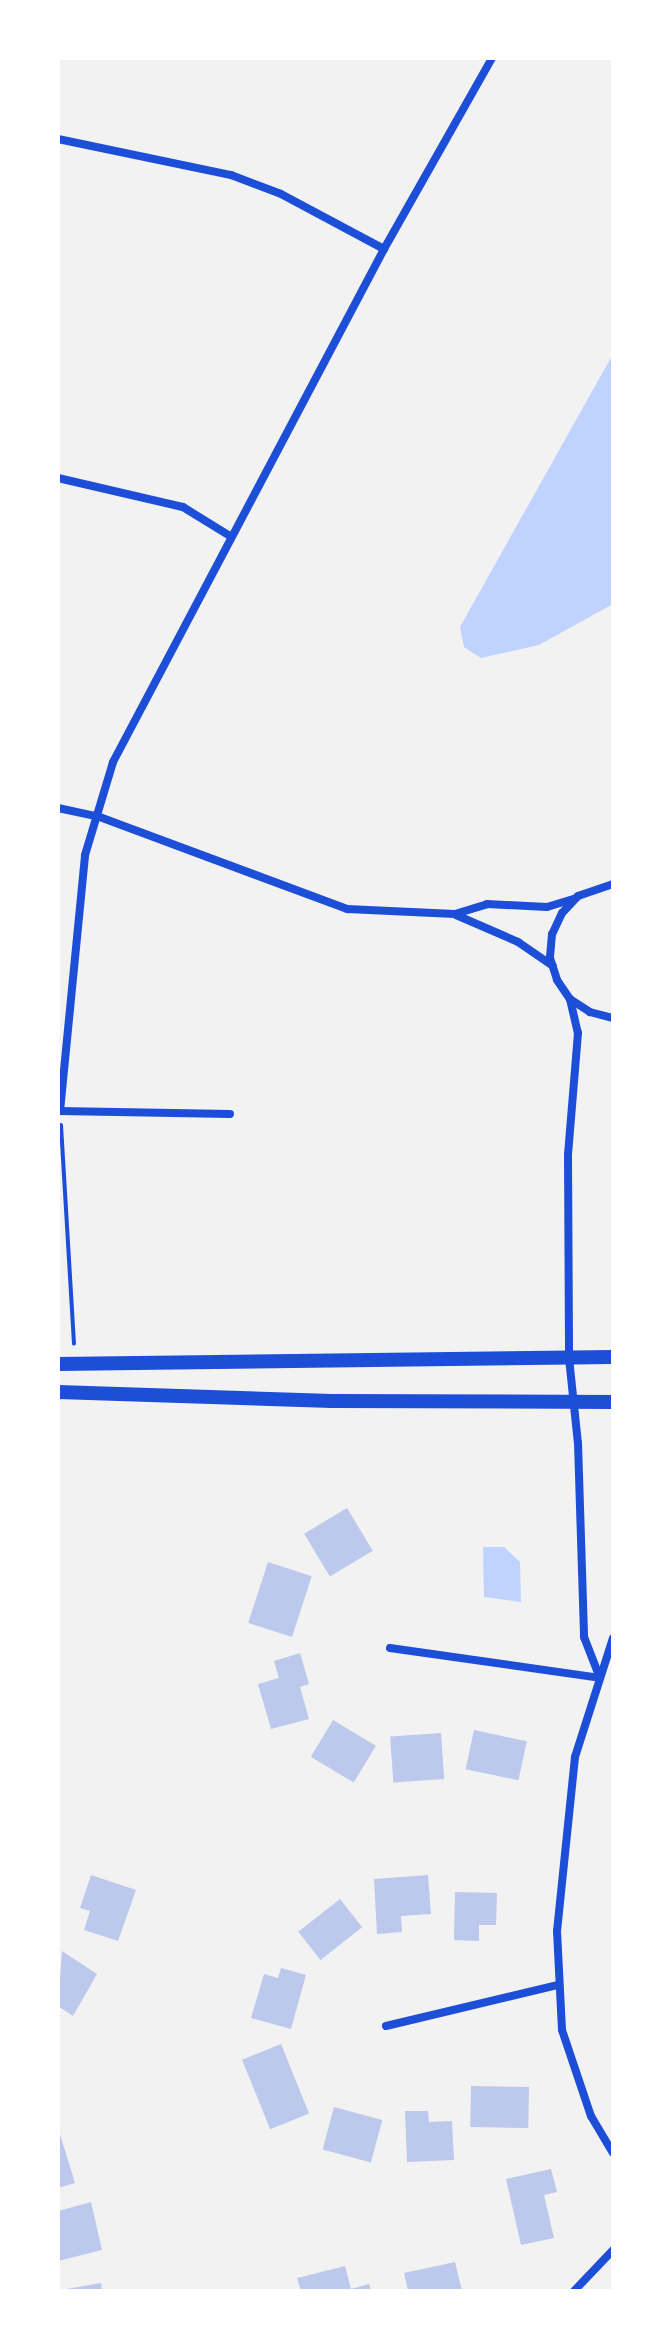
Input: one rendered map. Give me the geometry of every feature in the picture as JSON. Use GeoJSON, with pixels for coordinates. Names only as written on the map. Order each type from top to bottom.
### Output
{"type":"FeatureCollection","features":[{"type":"Feature","properties":{"kind":"street"},"geometry":{"type":"LineString","coordinates":[[230,1114],[59,1111],[85,855],[136,710],[384,249],[492,58]]}},
{"type":"Feature","properties":{"kind":"street"},"geometry":{"type":"LineString","coordinates":[[58,139],[231,175],[384,249]]}},
{"type":"Feature","properties":{"kind":"street"},"geometry":{"type":"LineString","coordinates":[[58,478],[183,507],[230,536]]}},
{"type":"Feature","properties":{"kind":"street"},"geometry":{"type":"LineString","coordinates":[[58,808],[97,816],[347,909],[455,914],[487,904],[547,907],[613,884]]}},
{"type":"Feature","properties":{"kind":"street"},"geometry":{"type":"LineString","coordinates":[[576,898],[552,934],[553,966],[570,999],[578,1033],[567,1196],[569,1358],[571,1401],[578,1443],[584,1637],[600,1678]]}},
{"type":"Feature","properties":{"kind":"street"},"geometry":{"type":"LineString","coordinates":[[455,914],[518,942],[553,966]]}},
{"type":"Feature","properties":{"kind":"street"},"geometry":{"type":"LineString","coordinates":[[570,999],[590,1012],[613,1018]]}},
{"type":"Feature","properties":{"kind":"street"},"geometry":{"type":"LineString","coordinates":[[58,1364],[613,1357]]}},
{"type":"Feature","properties":{"kind":"street"},"geometry":{"type":"LineString","coordinates":[[58,1392],[332,1401],[613,1402]]}},
{"type":"Feature","properties":{"kind":"street"},"geometry":{"type":"LineString","coordinates":[[613,1638],[575,1757],[557,1931],[558,1985],[573,2071],[613,2153]]}},
{"type":"Feature","properties":{"kind":"street"},"geometry":{"type":"LineString","coordinates":[[390,1648],[600,1678]]}},
{"type":"Feature","properties":{"kind":"street"},"geometry":{"type":"LineString","coordinates":[[386,2026],[558,1985]]}},
{"type":"Feature","properties":{"kind":"street"},"geometry":{"type":"LineString","coordinates":[[574,2291],[613,2250]]}},
{"type":"Feature","properties":{"kind":"path"},"geometry":{"type":"LineString","coordinates":[[59,1111],[75,1365]]}},
{"type":"Feature","properties":{"kind":"water"},"geometry":{"type":"Polygon","coordinates":[[[613,354],[613,604],[539,645],[481,658],[464,647],[460,627],[613,354]]]}},
{"type":"Feature","properties":{"kind":"water"},"geometry":{"type":"Polygon","coordinates":[[[483,1547],[504,1547],[520,1562],[521,1602],[484,1597],[483,1547]]]}},
{"type":"Feature","properties":{"kind":"building"},"geometry":{"type":"Polygon","coordinates":[[[347,1508],[373,1551],[330,1577],[304,1534],[347,1508]]]}},
{"type":"Feature","properties":{"kind":"building"},"geometry":{"type":"Polygon","coordinates":[[[268,1562],[312,1576],[292,1637],[248,1623],[268,1562]]]}},
{"type":"Feature","properties":{"kind":"building"},"geometry":{"type":"Polygon","coordinates":[[[300,1653],[309,1684],[300,1687],[309,1719],[271,1729],[258,1684],[279,1678],[274,1661],[300,1653]]]}},
{"type":"Feature","properties":{"kind":"building"},"geometry":{"type":"Polygon","coordinates":[[[333,1720],[376,1746],[354,1783],[311,1757],[333,1720]]]}},
{"type":"Feature","properties":{"kind":"building"},"geometry":{"type":"Polygon","coordinates":[[[474,1730],[527,1741],[519,1780],[466,1769],[474,1730]]]}},
{"type":"Feature","properties":{"kind":"building"},"geometry":{"type":"Polygon","coordinates":[[[441,1733],[444,1779],[393,1782],[390,1737],[441,1733]]]}},
{"type":"Feature","properties":{"kind":"building"},"geometry":{"type":"Polygon","coordinates":[[[91,1875],[136,1890],[118,1941],[84,1930],[90,1911],[80,1908],[91,1875]]]}},
{"type":"Feature","properties":{"kind":"building"},"geometry":{"type":"Polygon","coordinates":[[[428,1875],[431,1914],[401,1916],[402,1932],[377,1934],[374,1879],[428,1875]]]}},
{"type":"Feature","properties":{"kind":"building"},"geometry":{"type":"Polygon","coordinates":[[[455,1892],[497,1893],[496,1925],[479,1925],[479,1941],[454,1940],[455,1892]]]}},
{"type":"Feature","properties":{"kind":"building"},"geometry":{"type":"Polygon","coordinates":[[[340,1899],[362,1927],[320,1960],[298,1932],[340,1899]]]}},
{"type":"Feature","properties":{"kind":"building"},"geometry":{"type":"Polygon","coordinates":[[[62,1951],[97,1974],[73,2016],[58,2006],[62,1951]]]}},
{"type":"Feature","properties":{"kind":"building"},"geometry":{"type":"Polygon","coordinates":[[[281,1968],[306,1975],[291,2029],[251,2018],[264,1974],[278,1978],[281,1968]]]}},
{"type":"Feature","properties":{"kind":"building"},"geometry":{"type":"Polygon","coordinates":[[[281,2044],[309,2114],[270,2129],[242,2060],[281,2044]]]}},
{"type":"Feature","properties":{"kind":"building"},"geometry":{"type":"Polygon","coordinates":[[[471,2086],[529,2087],[528,2128],[470,2127],[471,2086]]]}},
{"type":"Feature","properties":{"kind":"building"},"geometry":{"type":"Polygon","coordinates":[[[334,2107],[382,2120],[371,2162],[323,2150],[334,2107]]]}},
{"type":"Feature","properties":{"kind":"building"},"geometry":{"type":"Polygon","coordinates":[[[405,2111],[428,2111],[429,2122],[452,2121],[454,2160],[407,2162],[405,2111]]]}},
{"type":"Feature","properties":{"kind":"building"},"geometry":{"type":"Polygon","coordinates":[[[58,2132],[75,2183],[58,2188],[58,2132]]]}},
{"type":"Feature","properties":{"kind":"building"},"geometry":{"type":"Polygon","coordinates":[[[551,2169],[557,2192],[544,2195],[554,2238],[521,2245],[506,2179],[551,2169]]]}},
{"type":"Feature","properties":{"kind":"building"},"geometry":{"type":"Polygon","coordinates":[[[91,2202],[102,2250],[58,2261],[58,2211],[91,2202]]]}},
{"type":"Feature","properties":{"kind":"building"},"geometry":{"type":"Polygon","coordinates":[[[455,2262],[462,2291],[408,2291],[404,2273],[455,2262]]]}},
{"type":"Feature","properties":{"kind":"building"},"geometry":{"type":"Polygon","coordinates":[[[345,2266],[351,2289],[369,2284],[371,2291],[301,2291],[297,2278],[345,2266]]]}},
{"type":"Feature","properties":{"kind":"building"},"geometry":{"type":"Polygon","coordinates":[[[101,2283],[102,2291],[66,2291],[66,2289],[101,2283]]]}}]}
